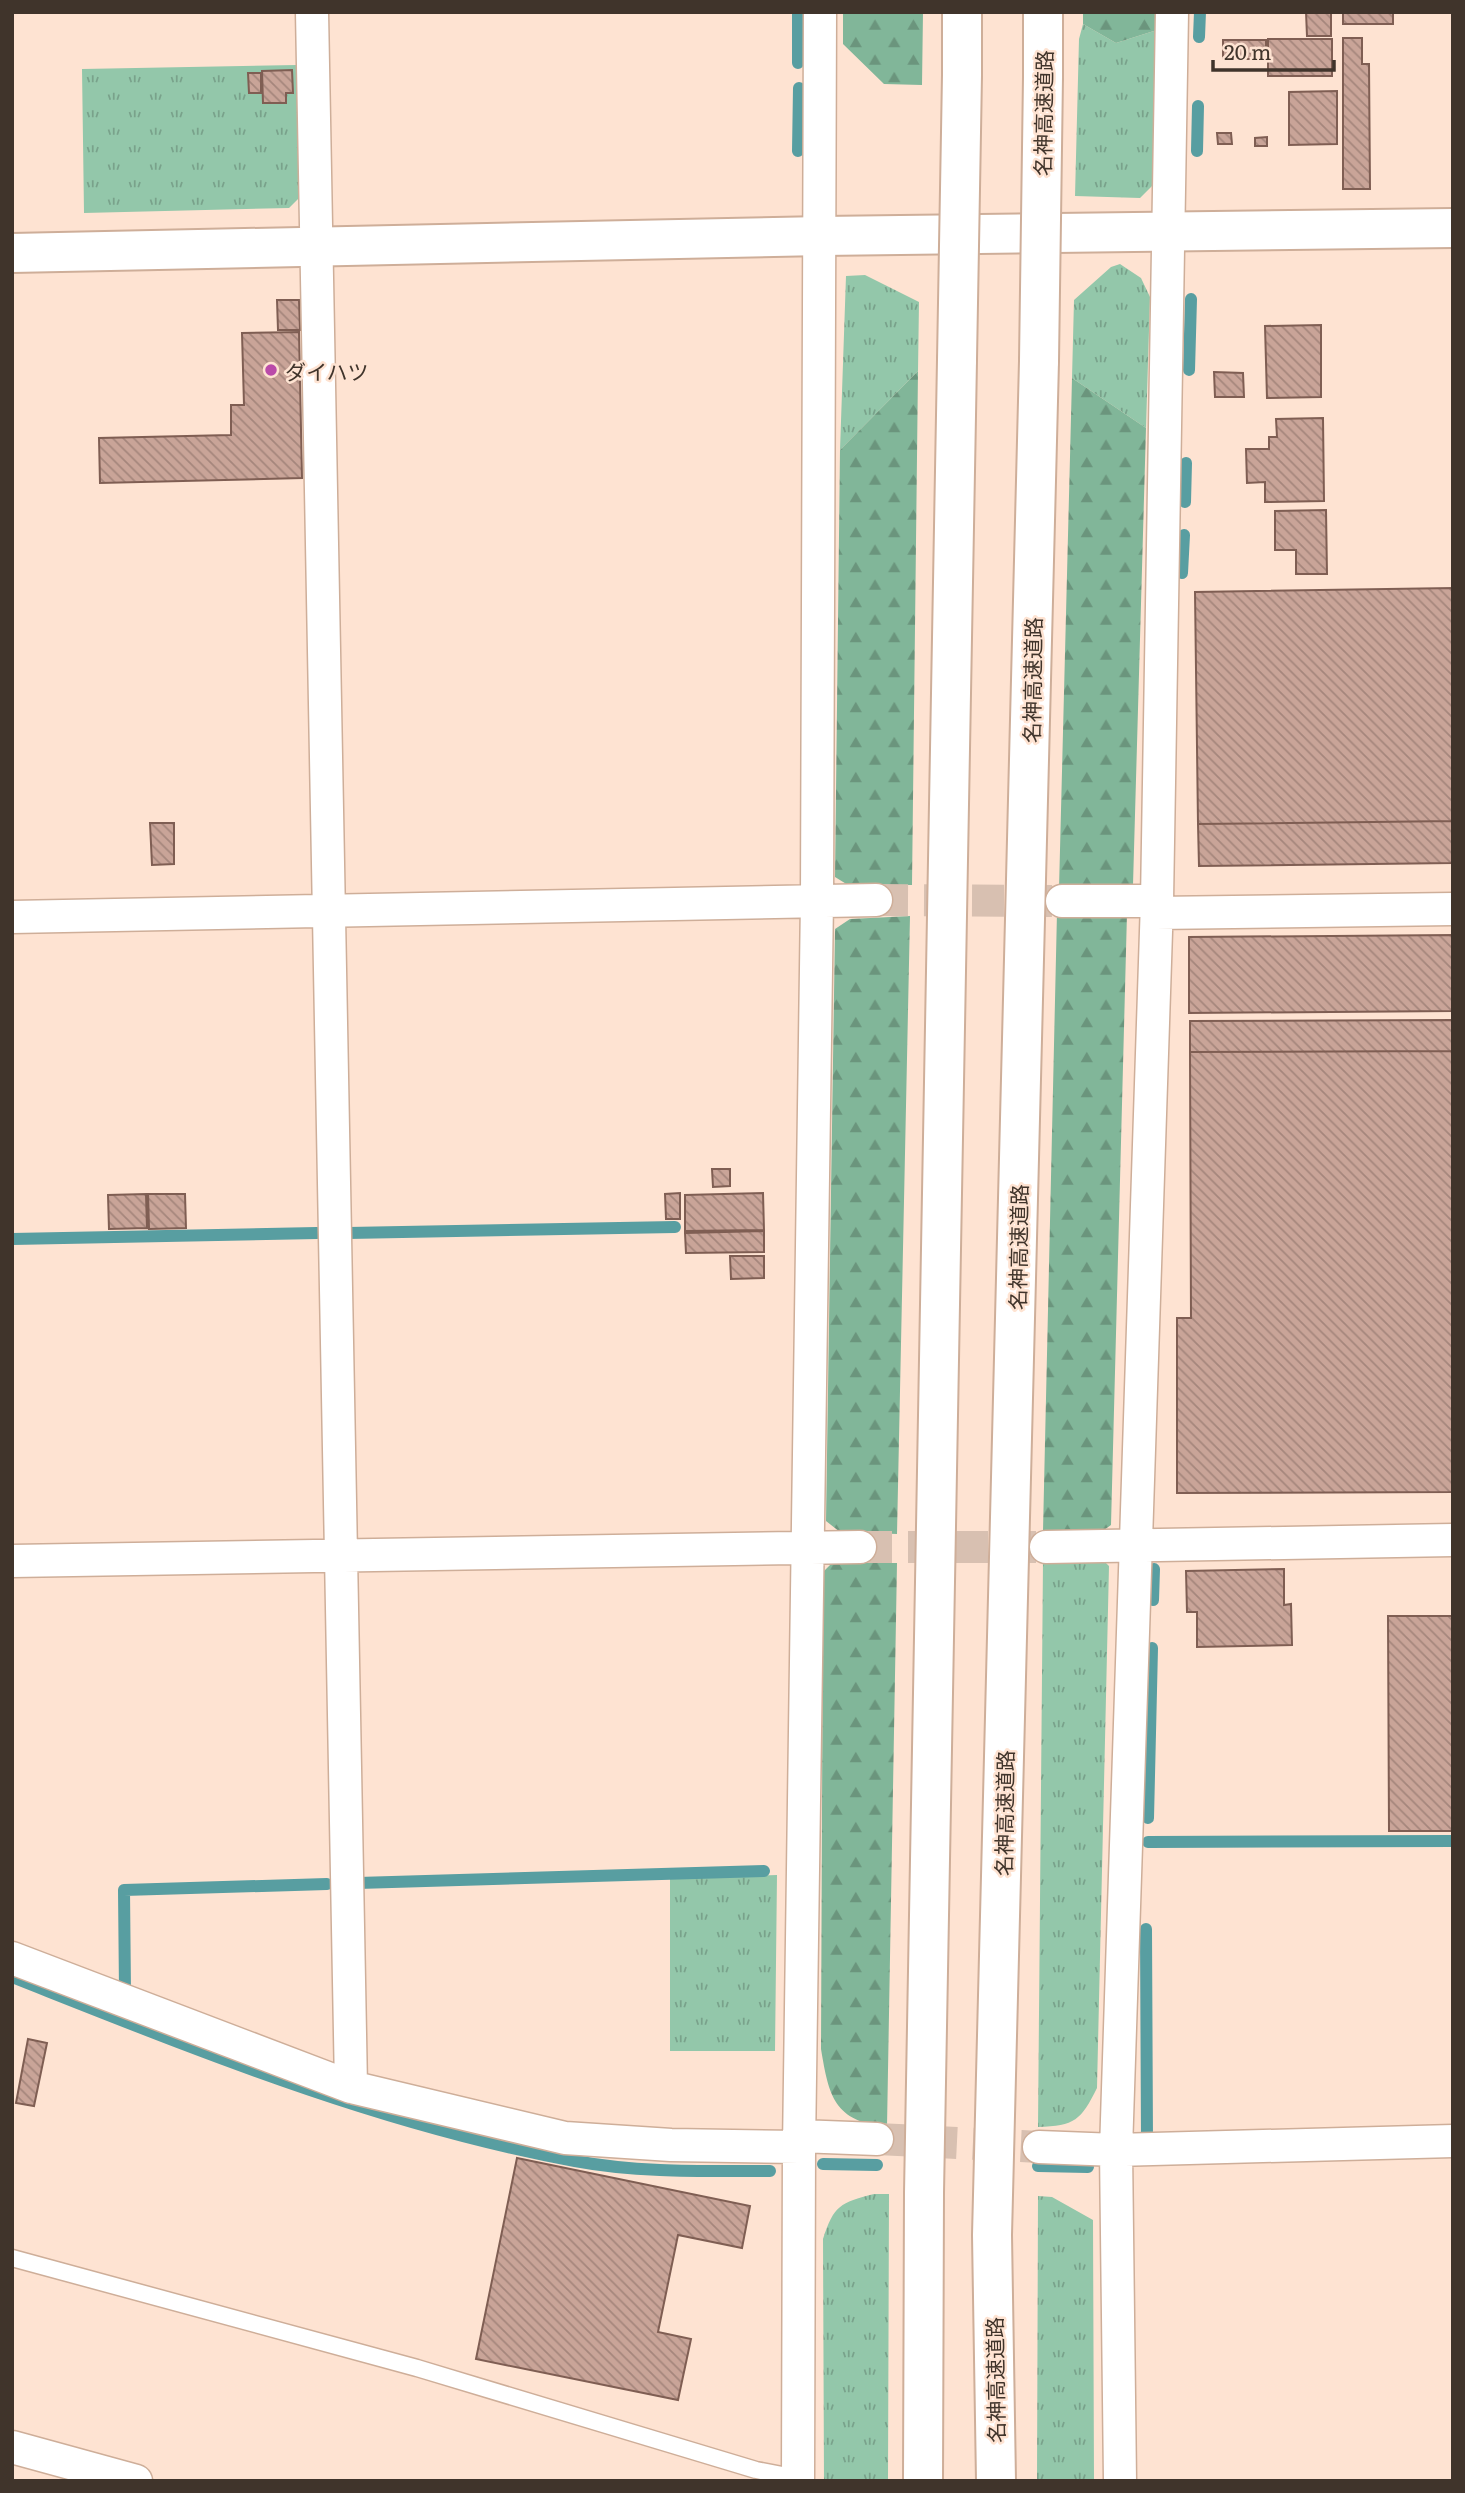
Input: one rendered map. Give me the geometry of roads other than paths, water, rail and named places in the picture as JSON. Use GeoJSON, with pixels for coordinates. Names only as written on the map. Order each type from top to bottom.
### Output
{"type":"FeatureCollection","features":[{"type":"Feature","properties":{"kind":"main road"},"geometry":{"type":"LineString","coordinates":[[923,2481],[924,2179],[962,12]]}},
{"type":"Feature","properties":{"kind":"main road","name":"名神高速道路"},"geometry":{"type":"LineString","coordinates":[[996,2481],[992,2235],[1039,361],[1043,12]]}},
{"type":"Feature","properties":{"kind":"main road"},"geometry":{"type":"LineString","coordinates":[[12,254],[822,236],[1453,228]]}},
{"type":"Feature","properties":{"kind":"street"},"geometry":{"type":"LineString","coordinates":[[312,12],[351,2087]]}},
{"type":"Feature","properties":{"kind":"street"},"geometry":{"type":"LineString","coordinates":[[798,2479],[799,2141],[817,900],[822,236],[820,12]]}},
{"type":"Feature","properties":{"kind":"street"},"geometry":{"type":"LineString","coordinates":[[1120,2481],[1116,2150],[1157,907],[1172,12]]}},
{"type":"Feature","properties":{"kind":"street"},"geometry":{"type":"LineString","coordinates":[[12,917],[876,900]]}},
{"type":"Feature","properties":{"kind":"street"},"geometry":{"type":"LineString","coordinates":[[1062,901],[1157,907],[1453,909]]}},
{"type":"Feature","properties":{"kind":"street"},"geometry":{"type":"LineString","coordinates":[[1046,1546],[1136,1547],[1453,1540]]}},
{"type":"Feature","properties":{"kind":"street"},"geometry":{"type":"LineString","coordinates":[[12,1561],[860,1547]]}},
{"type":"Feature","properties":{"kind":"street"},"geometry":{"type":"LineString","coordinates":[[12,1958],[351,2087],[565,2138],[671,2145],[877,2139]]}},
{"type":"Feature","properties":{"kind":"street"},"geometry":{"type":"LineString","coordinates":[[1040,2147],[1116,2150],[1453,2141]]}},
{"type":"Feature","properties":{"kind":"street"},"geometry":{"type":"LineString","coordinates":[[12,2447],[136,2481]]}},
{"type":"Feature","properties":{"kind":"lane"},"geometry":{"type":"LineString","coordinates":[[12,2258],[417,2368],[756,2470],[798,2479]]}},
{"type":"Feature","properties":{"kind":"waterway"},"geometry":{"type":"LineString","coordinates":[[798,12],[798,63]]}},
{"type":"Feature","properties":{"kind":"waterway"},"geometry":{"type":"LineString","coordinates":[[1199,37],[1200,12]]}},
{"type":"Feature","properties":{"kind":"waterway"},"geometry":{"type":"LineString","coordinates":[[798,151],[799,88]]}},
{"type":"Feature","properties":{"kind":"waterway"},"geometry":{"type":"LineString","coordinates":[[1197,151],[1198,106]]}},
{"type":"Feature","properties":{"kind":"waterway"},"geometry":{"type":"LineString","coordinates":[[1189,370],[1191,299]]}},
{"type":"Feature","properties":{"kind":"waterway"},"geometry":{"type":"LineString","coordinates":[[1185,502],[1186,463]]}},
{"type":"Feature","properties":{"kind":"waterway"},"geometry":{"type":"LineString","coordinates":[[1182,573],[1184,535]]}},
{"type":"Feature","properties":{"kind":"waterway"},"geometry":{"type":"LineString","coordinates":[[348,1233],[675,1227]]}},
{"type":"Feature","properties":{"kind":"waterway"},"geometry":{"type":"LineString","coordinates":[[12,1239],[317,1233]]}},
{"type":"Feature","properties":{"kind":"waterway"},"geometry":{"type":"LineString","coordinates":[[1153,1600],[1154,1569]]}},
{"type":"Feature","properties":{"kind":"waterway"},"geometry":{"type":"LineString","coordinates":[[1148,1818],[1152,1648]]}},
{"type":"Feature","properties":{"kind":"waterway"},"geometry":{"type":"LineString","coordinates":[[1148,1842],[1453,1841]]}},
{"type":"Feature","properties":{"kind":"waterway"},"geometry":{"type":"LineString","coordinates":[[358,1883],[764,1871]]}},
{"type":"Feature","properties":{"kind":"waterway"},"geometry":{"type":"LineString","coordinates":[[125,1992],[124,1890],[327,1884]]}},
{"type":"Feature","properties":{"kind":"waterway"},"geometry":{"type":"LineString","coordinates":[[1146,1929],[1147,2140]]}},
{"type":"Feature","properties":{"kind":"waterway"},"geometry":{"type":"LineString","coordinates":[[12,1977],[289,2083],[430,2127],[502,2146],[623,2168],[770,2171]]}},
{"type":"Feature","properties":{"kind":"waterway"},"geometry":{"type":"LineString","coordinates":[[823,2164],[877,2165]]}},
{"type":"Feature","properties":{"kind":"waterway"},"geometry":{"type":"LineString","coordinates":[[1038,2166],[1088,2167]]}},
{"type":"Feature","properties":{"kind":"tunnel"},"geometry":{"type":"LineString","coordinates":[[876,900],[1062,901]]}},
{"type":"Feature","properties":{"kind":"tunnel"},"geometry":{"type":"LineString","coordinates":[[860,1547],[1046,1547]]}},
{"type":"Feature","properties":{"kind":"tunnel"},"geometry":{"type":"LineString","coordinates":[[877,2139],[1039,2147]]}},
{"type":"Feature","properties":{"kind":"place","name":"ダイハツ"},"geometry":{"type":"Point","coordinates":[271,370]}}]}
